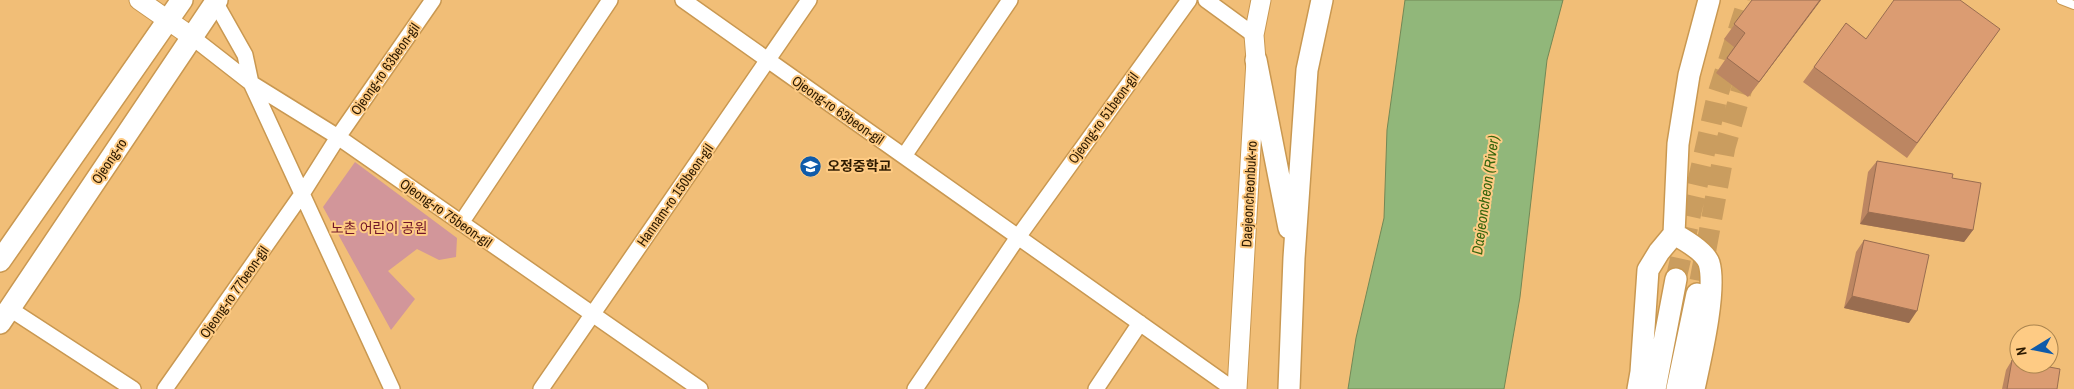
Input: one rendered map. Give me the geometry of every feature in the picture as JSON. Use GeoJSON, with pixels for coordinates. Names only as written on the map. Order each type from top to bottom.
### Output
{"type":"FeatureCollection","features":[{"type":"Feature","properties":{"kind":"main road"},"geometry":{"type":"LineString","coordinates":[[0,261],[182,0]]}},
{"type":"Feature","properties":{"kind":"main road","name":"Ojeong-ro"},"geometry":{"type":"LineString","coordinates":[[5,316],[216,0]]}},
{"type":"Feature","properties":{"kind":"main road"},"geometry":{"type":"LineString","coordinates":[[1289,389],[1294,258],[1308,70],[1322,0]]}},
{"type":"Feature","properties":{"kind":"main road"},"geometry":{"type":"LineString","coordinates":[[1638,389],[1641,372],[1648,270],[1659,252],[1674,234],[1678,144],[1689,75],[1709,0]]}},
{"type":"Feature","properties":{"kind":"main road"},"geometry":{"type":"LineString","coordinates":[[1256,60],[1294,258]]}},
{"type":"Feature","properties":{"kind":"main road"},"geometry":{"type":"LineString","coordinates":[[1674,234],[1693,245],[1709,262],[1710,291],[1703,345],[1694,389]]}},
{"type":"Feature","properties":{"kind":"main road"},"geometry":{"type":"LineString","coordinates":[[1655,389],[1676,279]]}},
{"type":"Feature","properties":{"kind":"main road"},"geometry":{"type":"LineString","coordinates":[[1677,389],[1700,280]]}},
{"type":"Feature","properties":{"kind":"street"},"geometry":{"type":"LineString","coordinates":[[139,0],[192,37]]}},
{"type":"Feature","properties":{"kind":"street"},"geometry":{"type":"LineString","coordinates":[[216,0],[246,54],[250,83],[392,389]]}},
{"type":"Feature","properties":{"kind":"street","name":"Ojeong-ro 63beon-gil"},"geometry":{"type":"LineString","coordinates":[[302,194],[338,137],[433,0]]}},
{"type":"Feature","properties":{"kind":"street"},"geometry":{"type":"LineString","coordinates":[[461,223],[610,0]]}},
{"type":"Feature","properties":{"kind":"street","name":"Ojeong-ro 63beon-gil"},"geometry":{"type":"LineString","coordinates":[[683,0],[1233,389]]}},
{"type":"Feature","properties":{"kind":"street","name":"Hannam-ro 150beon-gil"},"geometry":{"type":"LineString","coordinates":[[541,389],[809,0]]}},
{"type":"Feature","properties":{"kind":"street"},"geometry":{"type":"LineString","coordinates":[[904,156],[1010,0]]}},
{"type":"Feature","properties":{"kind":"street","name":"Ojeong-ro 51beon-gil"},"geometry":{"type":"LineString","coordinates":[[1018,237],[1189,0]]}},
{"type":"Feature","properties":{"kind":"street"},"geometry":{"type":"LineString","coordinates":[[1206,0],[1254,35]]}},
{"type":"Feature","properties":{"kind":"street","name":"Daejeoncheonbuk-ro"},"geometry":{"type":"LineString","coordinates":[[1238,389],[1256,60],[1254,35],[1261,0]]}},
{"type":"Feature","properties":{"kind":"street","name":"Ojeong-ro 75beon-gil"},"geometry":{"type":"LineString","coordinates":[[192,37],[250,83],[338,137],[700,389]]}},
{"type":"Feature","properties":{"kind":"street","name":"Ojeong-ro 77beon-gil"},"geometry":{"type":"LineString","coordinates":[[166,389],[302,194]]}},
{"type":"Feature","properties":{"kind":"street"},"geometry":{"type":"LineString","coordinates":[[915,389],[1018,237]]}},
{"type":"Feature","properties":{"kind":"street"},"geometry":{"type":"LineString","coordinates":[[5,316],[133,389]]}},
{"type":"Feature","properties":{"kind":"street"},"geometry":{"type":"LineString","coordinates":[[1096,389],[1140,323]]}},
{"type":"Feature","properties":{"kind":"lane"},"geometry":{"type":"LineString","coordinates":[[2061,0],[2074,5]]}},
{"type":"Feature","properties":{"kind":"green space","name":"노촌 어린이 공원"},"geometry":{"type":"Polygon","coordinates":[[[355,162],[457,238],[456,257],[439,260],[417,249],[388,271],[415,299],[391,330],[323,207],[355,162]]]}},
{"type":"Feature","properties":{"kind":"water","name":"Daejeoncheon (River)"},"geometry":{"type":"Polygon","coordinates":[[[1405,0],[1563,0],[1547,60],[1520,297],[1504,389],[1348,389],[1356,338],[1384,218],[1387,130],[1405,0]]]}},
{"type":"Feature","properties":{"kind":"building"},"geometry":{"type":"Polygon","coordinates":[[[1752,0],[1820,0],[1759,82],[1727,58],[1745,33],[1734,24],[1752,0]]]}},
{"type":"Feature","properties":{"kind":"building"},"geometry":{"type":"Polygon","coordinates":[[[1894,0],[1960,0],[2000,29],[1917,143],[1814,67],[1846,23],[1866,39],[1894,0]]]}},
{"type":"Feature","properties":{"kind":"building"},"geometry":{"type":"Polygon","coordinates":[[[1877,161],[1953,174],[1952,178],[1981,183],[1973,230],[1868,212],[1877,161]]]}},
{"type":"Feature","properties":{"kind":"building"},"geometry":{"type":"Polygon","coordinates":[[[1864,240],[1929,255],[1917,311],[1852,296],[1864,240]]]}},
{"type":"Feature","properties":{"kind":"building"},"geometry":{"type":"Polygon","coordinates":[[[2060,369],[2057,389],[2007,389],[2010,374],[2059,374],[2060,369]]]}},
{"type":"Feature","properties":{"kind":"tunnel"},"geometry":{"type":"LineString","coordinates":[[1676,279],[1717,97],[1748,0]]}},
{"type":"Feature","properties":{"kind":"tunnel"},"geometry":{"type":"LineString","coordinates":[[1700,281],[1725,147],[1749,64]]}},
{"type":"Feature","properties":{"kind":"place","name":"오정중학교"},"geometry":{"type":"Point","coordinates":[811,166]}}]}
